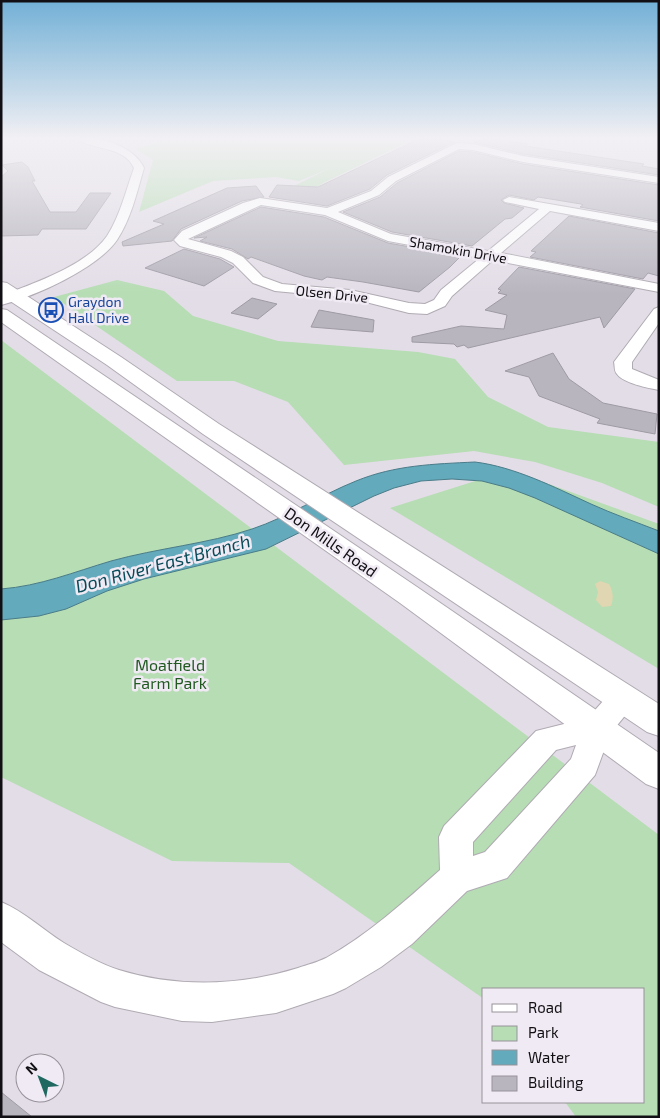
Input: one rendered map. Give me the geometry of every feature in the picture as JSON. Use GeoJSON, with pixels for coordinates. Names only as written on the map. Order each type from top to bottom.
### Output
{"type":"FeatureCollection","features":[{"type":"Feature","properties":{"kind":"main road","name":"Don Mills Road"},"geometry":{"type":"LineString","coordinates":[[5,295],[114,361],[211,429],[437,579],[659,722]]}},
{"type":"Feature","properties":{"kind":"main road","name":"Don Mills Road"},"geometry":{"type":"LineString","coordinates":[[1,314],[410,596],[659,773]]}},
{"type":"Feature","properties":{"kind":"street"},"geometry":{"type":"LineString","coordinates":[[5,295],[57,276],[100,252],[110,241],[123,218],[132,190]]}},
{"type":"Feature","properties":{"kind":"street"},"geometry":{"type":"LineString","coordinates":[[328,212],[378,190]]}},
{"type":"Feature","properties":{"kind":"street"},"geometry":{"type":"LineString","coordinates":[[509,200],[659,227]]}},
{"type":"Feature","properties":{"kind":"street","name":"Shamokin Drive"},"geometry":{"type":"LineString","coordinates":[[260,201],[328,212],[388,237],[659,288]]}},
{"type":"Feature","properties":{"kind":"street","name":"Olsen Drive"},"geometry":{"type":"LineString","coordinates":[[260,201],[246,204],[186,234],[180,240],[232,256],[258,280],[280,288],[350,294],[418,309],[435,307],[446,293],[548,207]]}},
{"type":"Feature","properties":{"kind":"street"},"geometry":{"type":"LineString","coordinates":[[659,312],[623,362],[624,372],[643,381],[659,385]]}},
{"type":"Feature","properties":{"kind":"street"},"geometry":{"type":"LineString","coordinates":[[1,920],[52,957],[115,988],[182,1002],[212,1002],[276,994],[334,975],[368,954],[399,931],[457,877],[495,866],[584,766],[597,728],[622,699]]}},
{"type":"Feature","properties":{"kind":"street"},"geometry":{"type":"LineString","coordinates":[[457,877],[456,837],[488,802],[547,740],[597,728]]}},
{"type":"Feature","properties":{"kind":"green space"},"geometry":{"type":"Polygon","coordinates":[[[145,190],[191,190],[139,212],[145,190]]]}},
{"type":"Feature","properties":{"kind":"green space"},"geometry":{"type":"Polygon","coordinates":[[[288,190],[312,190],[297,200],[275,198],[288,190]]]}},
{"type":"Feature","properties":{"kind":"green space"},"geometry":{"type":"Polygon","coordinates":[[[117,280],[164,291],[193,316],[278,341],[418,352],[455,359],[488,397],[548,427],[659,442],[659,507],[602,483],[535,462],[474,451],[344,465],[288,402],[234,381],[177,381],[54,297],[117,280]]]}},
{"type":"Feature","properties":{"kind":"green space","name":"Moatfield Farm Park"},"geometry":{"type":"Polygon","coordinates":[[[1,340],[659,835],[659,1117],[576,1117],[566,1103],[645,1103],[645,988],[482,988],[482,998],[289,863],[172,861],[1,777],[1,340]]]}},
{"type":"Feature","properties":{"kind":"green space"},"geometry":{"type":"Polygon","coordinates":[[[510,470],[659,524],[659,669],[390,508],[510,470]]]}},
{"type":"Feature","properties":{"kind":"sand"},"geometry":{"type":"Polygon","coordinates":[[[600,581],[610,586],[613,598],[611,606],[602,607],[596,600],[598,592],[595,584],[600,581]]]}},
{"type":"Feature","properties":{"kind":"water","name":"Don River East Branch"},"geometry":{"type":"Polygon","coordinates":[[[475,462],[520,473],[659,531],[659,554],[509,488],[482,481],[452,479],[421,481],[394,488],[374,496],[266,549],[144,579],[107,591],[66,609],[39,616],[1,620],[1,589],[43,582],[111,561],[252,529],[356,481],[385,472],[415,466],[475,462]]]}},
{"type":"Feature","properties":{"kind":"building"},"geometry":{"type":"Polygon","coordinates":[[[1,190],[37,190],[50,212],[76,212],[90,193],[111,193],[86,229],[42,229],[38,235],[1,236],[1,190]]]}},
{"type":"Feature","properties":{"kind":"building"},"geometry":{"type":"Polygon","coordinates":[[[222,190],[259,190],[264,197],[242,201],[181,229],[172,241],[123,246],[122,242],[164,224],[153,221],[222,190]]]}},
{"type":"Feature","properties":{"kind":"building"},"geometry":{"type":"Polygon","coordinates":[[[274,190],[367,190],[327,206],[269,197],[274,190]]]}},
{"type":"Feature","properties":{"kind":"building"},"geometry":{"type":"Polygon","coordinates":[[[388,190],[659,190],[659,221],[580,207],[583,205],[581,204],[538,197],[534,200],[509,195],[501,200],[504,203],[524,208],[512,218],[505,219],[472,246],[392,232],[343,212],[380,197],[388,190]]]}},
{"type":"Feature","properties":{"kind":"building"},"geometry":{"type":"Polygon","coordinates":[[[261,207],[324,217],[388,243],[461,256],[419,292],[363,282],[327,277],[322,280],[304,276],[251,257],[248,259],[232,249],[200,241],[207,237],[194,238],[261,207]]]}},
{"type":"Feature","properties":{"kind":"building"},"geometry":{"type":"Polygon","coordinates":[[[569,216],[659,233],[659,276],[648,273],[643,279],[530,257],[536,252],[531,251],[569,216]]]}},
{"type":"Feature","properties":{"kind":"building"},"geometry":{"type":"Polygon","coordinates":[[[184,249],[220,259],[234,267],[204,286],[145,268],[184,249]]]}},
{"type":"Feature","properties":{"kind":"building"},"geometry":{"type":"Polygon","coordinates":[[[519,267],[635,289],[604,328],[600,317],[468,348],[464,345],[457,347],[454,344],[412,342],[412,337],[461,326],[504,329],[507,315],[485,310],[507,295],[498,293],[501,290],[498,289],[519,267]]]}},
{"type":"Feature","properties":{"kind":"building"},"geometry":{"type":"Polygon","coordinates":[[[252,298],[277,304],[258,319],[231,313],[252,298]]]}},
{"type":"Feature","properties":{"kind":"building"},"geometry":{"type":"Polygon","coordinates":[[[319,310],[374,320],[373,332],[311,327],[319,310]]]}},
{"type":"Feature","properties":{"kind":"building"},"geometry":{"type":"Polygon","coordinates":[[[553,353],[569,379],[603,403],[657,414],[655,434],[597,423],[600,419],[539,396],[529,377],[505,371],[553,353]]]}},
{"type":"Feature","properties":{"kind":"building"},"geometry":{"type":"Polygon","coordinates":[[[1,1092],[32,1117],[1,1117],[1,1092]]]}},
{"type":"Feature","properties":{"kind":"place","name":"Graydon Hall Drive"},"geometry":{"type":"Point","coordinates":[51,310]}}]}
